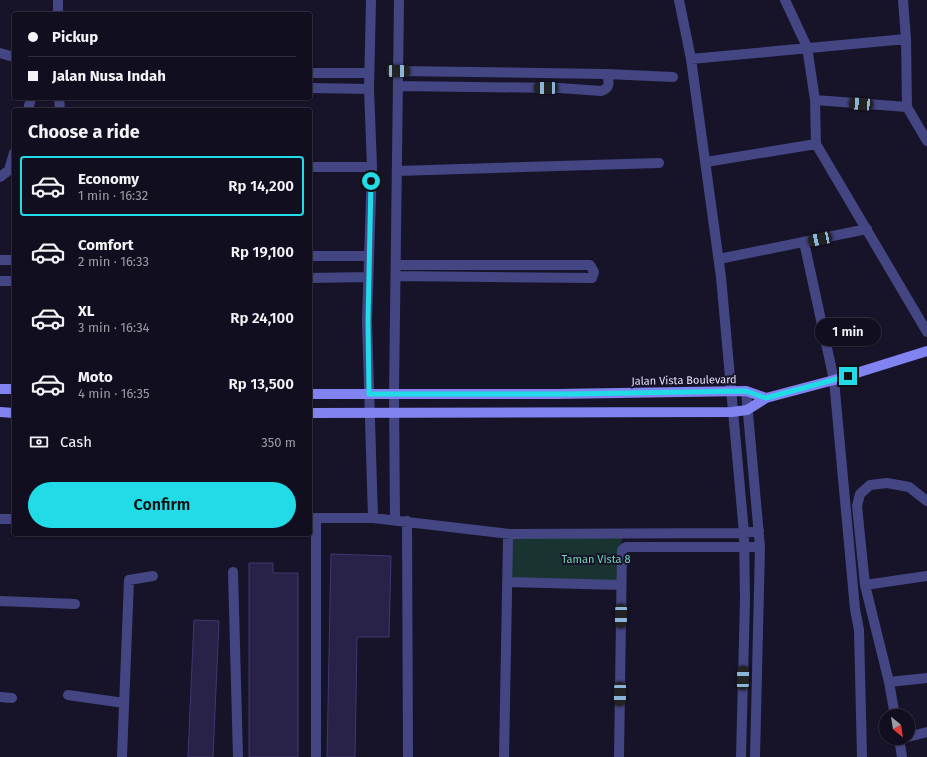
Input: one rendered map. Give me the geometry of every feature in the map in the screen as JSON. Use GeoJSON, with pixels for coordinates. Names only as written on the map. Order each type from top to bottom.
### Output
{"type":"FeatureCollection","features":[{"type":"Feature","properties":{"kind":"street"},"geometry":{"type":"LineString","coordinates":[[58,0],[58,12]]}},
{"type":"Feature","properties":{"kind":"street"},"geometry":{"type":"LineString","coordinates":[[371,0],[369,89],[372,167],[368,277],[369,394],[373,518]]}},
{"type":"Feature","properties":{"kind":"street"},"geometry":{"type":"LineString","coordinates":[[395,520],[394,394],[399,0]]}},
{"type":"Feature","properties":{"kind":"street"},"geometry":{"type":"LineString","coordinates":[[679,0],[691,59],[719,259],[744,533],[745,548],[741,757]]}},
{"type":"Feature","properties":{"kind":"street"},"geometry":{"type":"LineString","coordinates":[[785,0],[807,47],[815,100],[816,144],[927,332]]}},
{"type":"Feature","properties":{"kind":"street"},"geometry":{"type":"LineString","coordinates":[[903,0],[906,39],[907,107],[927,141]]}},
{"type":"Feature","properties":{"kind":"street"},"geometry":{"type":"LineString","coordinates":[[691,59],[807,47],[906,39]]}},
{"type":"Feature","properties":{"kind":"street"},"geometry":{"type":"LineString","coordinates":[[0,53],[12,56]]}},
{"type":"Feature","properties":{"kind":"street"},"geometry":{"type":"LineString","coordinates":[[398,71],[606,74],[673,77]]}},
{"type":"Feature","properties":{"kind":"street"},"geometry":{"type":"LineString","coordinates":[[312,73],[369,73]]}},
{"type":"Feature","properties":{"kind":"street"},"geometry":{"type":"LineString","coordinates":[[398,86],[559,88],[601,91],[605,90],[608,86],[609,79],[606,74]]}},
{"type":"Feature","properties":{"kind":"street"},"geometry":{"type":"LineString","coordinates":[[312,88],[369,89]]}},
{"type":"Feature","properties":{"kind":"street"},"geometry":{"type":"LineString","coordinates":[[815,100],[907,107]]}},
{"type":"Feature","properties":{"kind":"street"},"geometry":{"type":"LineString","coordinates":[[706,162],[816,144]]}},
{"type":"Feature","properties":{"kind":"street"},"geometry":{"type":"LineString","coordinates":[[397,171],[658,163]]}},
{"type":"Feature","properties":{"kind":"street"},"geometry":{"type":"LineString","coordinates":[[312,166],[372,167]]}},
{"type":"Feature","properties":{"kind":"street"},"geometry":{"type":"LineString","coordinates":[[0,177],[11,170]]}},
{"type":"Feature","properties":{"kind":"street"},"geometry":{"type":"LineString","coordinates":[[719,259],[867,229]]}},
{"type":"Feature","properties":{"kind":"street"},"geometry":{"type":"LineString","coordinates":[[804,242],[834,380],[855,609],[859,630],[862,757]]}},
{"type":"Feature","properties":{"kind":"street"},"geometry":{"type":"LineString","coordinates":[[312,256],[368,256]]}},
{"type":"Feature","properties":{"kind":"street"},"geometry":{"type":"LineString","coordinates":[[0,260],[12,260]]}},
{"type":"Feature","properties":{"kind":"street"},"geometry":{"type":"LineString","coordinates":[[396,265],[590,264],[594,272],[592,278],[396,276]]}},
{"type":"Feature","properties":{"kind":"street"},"geometry":{"type":"LineString","coordinates":[[312,278],[368,277]]}},
{"type":"Feature","properties":{"kind":"street"},"geometry":{"type":"LineString","coordinates":[[0,281],[12,281]]}},
{"type":"Feature","properties":{"kind":"street"},"geometry":{"type":"LineString","coordinates":[[312,413],[732,412],[747,410],[766,398],[834,380],[927,351]]}},
{"type":"Feature","properties":{"kind":"street"},"geometry":{"type":"LineString","coordinates":[[0,389],[12,389]]}},
{"type":"Feature","properties":{"kind":"street"},"geometry":{"type":"LineString","coordinates":[[746,391],[760,547],[755,757]]}},
{"type":"Feature","properties":{"kind":"street","name":"Jalan Vista Boulevard"},"geometry":{"type":"LineString","coordinates":[[312,394],[556,394],[746,391],[766,398]]}},
{"type":"Feature","properties":{"kind":"street"},"geometry":{"type":"LineString","coordinates":[[0,412],[12,413]]}},
{"type":"Feature","properties":{"kind":"street"},"geometry":{"type":"LineString","coordinates":[[894,709],[889,682],[865,585],[857,506],[860,494],[870,485],[887,483],[909,487],[927,501]]}},
{"type":"Feature","properties":{"kind":"street"},"geometry":{"type":"LineString","coordinates":[[316,757],[313,518],[373,518],[510,534],[744,533],[759,531]]}},
{"type":"Feature","properties":{"kind":"street"},"geometry":{"type":"LineString","coordinates":[[0,519],[12,519]]}},
{"type":"Feature","properties":{"kind":"street"},"geometry":{"type":"LineString","coordinates":[[407,521],[408,757]]}},
{"type":"Feature","properties":{"kind":"street"},"geometry":{"type":"LineString","coordinates":[[504,757],[508,539],[510,534]]}},
{"type":"Feature","properties":{"kind":"street"},"geometry":{"type":"LineString","coordinates":[[618,757],[622,550],[624,548],[760,547]]}},
{"type":"Feature","properties":{"kind":"street"},"geometry":{"type":"LineString","coordinates":[[233,572],[238,757]]}},
{"type":"Feature","properties":{"kind":"street"},"geometry":{"type":"LineString","coordinates":[[122,757],[129,580],[152,576]]}},
{"type":"Feature","properties":{"kind":"street"},"geometry":{"type":"LineString","coordinates":[[865,585],[927,576]]}},
{"type":"Feature","properties":{"kind":"street"},"geometry":{"type":"LineString","coordinates":[[507,582],[622,585]]}},
{"type":"Feature","properties":{"kind":"street"},"geometry":{"type":"LineString","coordinates":[[0,601],[75,604]]}},
{"type":"Feature","properties":{"kind":"street"},"geometry":{"type":"LineString","coordinates":[[889,682],[927,678]]}},
{"type":"Feature","properties":{"kind":"street"},"geometry":{"type":"LineString","coordinates":[[68,695],[124,703]]}},
{"type":"Feature","properties":{"kind":"street"},"geometry":{"type":"LineString","coordinates":[[0,697],[12,698]]}},
{"type":"Feature","properties":{"kind":"street"},"geometry":{"type":"LineString","coordinates":[[915,735],[927,732]]}},
{"type":"Feature","properties":{"kind":"street"},"geometry":{"type":"LineString","coordinates":[[902,745],[902,757]]}},
{"type":"Feature","properties":{"kind":"green space","name":"Taman Vista 8"},"geometry":{"type":"Polygon","coordinates":[[[510,534],[622,534],[621,585],[507,582],[510,534]]]}},
{"type":"Feature","properties":{"kind":"building"},"geometry":{"type":"Polygon","coordinates":[[[331,554],[391,556],[389,637],[357,637],[355,757],[327,757],[331,554]]]}},
{"type":"Feature","properties":{"kind":"building"},"geometry":{"type":"Polygon","coordinates":[[[249,563],[273,563],[273,573],[298,573],[298,757],[249,757],[249,563]]]}},
{"type":"Feature","properties":{"kind":"building"},"geometry":{"type":"Polygon","coordinates":[[[194,620],[219,621],[213,757],[188,757],[194,620]]]}},
{"type":"Feature","properties":{"kind":"route"},"geometry":{"type":"LineString","coordinates":[[371,181],[368,256],[369,394],[713,393],[746,391],[766,398],[848,376]]}}]}
